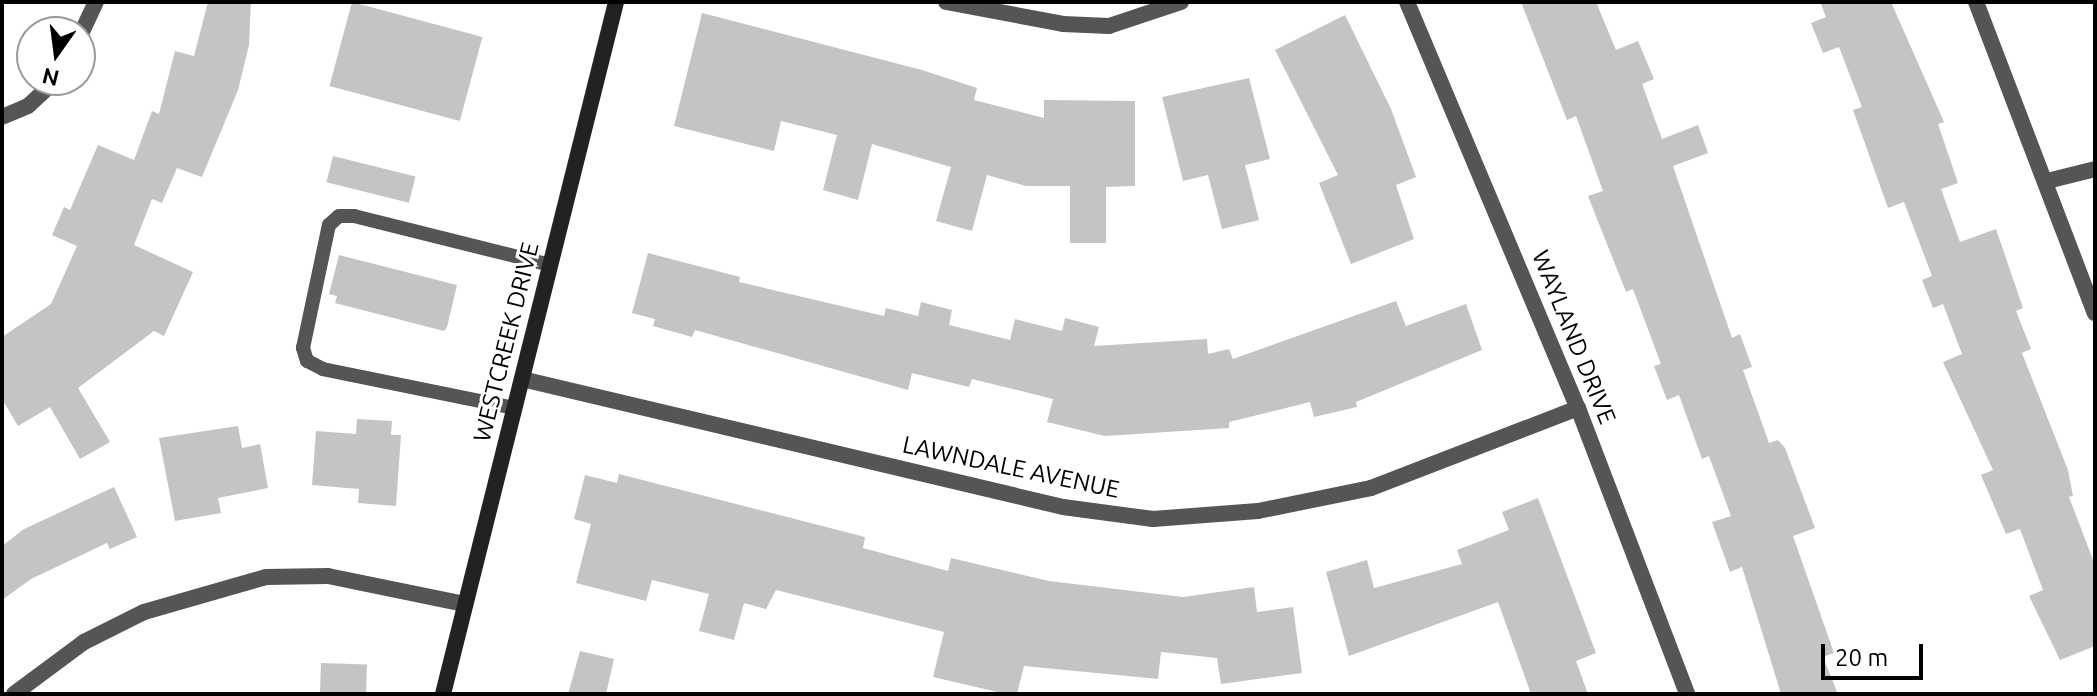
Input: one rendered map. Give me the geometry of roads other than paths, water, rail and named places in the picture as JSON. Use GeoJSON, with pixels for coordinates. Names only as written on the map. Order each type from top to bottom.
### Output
{"type":"FeatureCollection","features":[{"type":"Feature","properties":{"kind":"street","name":"WESTCREEK DRIVE"},"geometry":{"type":"LineString","coordinates":[[443,694],[616,2]]}},
{"type":"Feature","properties":{"kind":"street"},"geometry":{"type":"LineString","coordinates":[[946,2],[1063,24],[1109,26],[1181,2]]}},
{"type":"Feature","properties":{"kind":"street","name":"WAYLAND DRIVE"},"geometry":{"type":"LineString","coordinates":[[1407,2],[1578,408],[1687,694]]}},
{"type":"Feature","properties":{"kind":"street"},"geometry":{"type":"LineString","coordinates":[[1976,2],[2095,313]]}},
{"type":"Feature","properties":{"kind":"street"},"geometry":{"type":"LineString","coordinates":[[2,117],[28,106],[39,96]]}},
{"type":"Feature","properties":{"kind":"street"},"geometry":{"type":"LineString","coordinates":[[2047,181],[2095,169]]}},
{"type":"Feature","properties":{"kind":"street","name":"LAWNDALE AVENUE"},"geometry":{"type":"LineString","coordinates":[[522,379],[1063,507],[1153,519],[1258,511],[1371,488],[1578,408]]}},
{"type":"Feature","properties":{"kind":"street"},"geometry":{"type":"LineString","coordinates":[[14,694],[84,642],[144,612],[266,577],[328,576],[465,604]]}},
{"type":"Feature","properties":{"kind":"lane"},"geometry":{"type":"LineString","coordinates":[[514,408],[323,369],[307,361],[303,348],[329,225],[339,216],[354,216],[550,265]]}}]}
